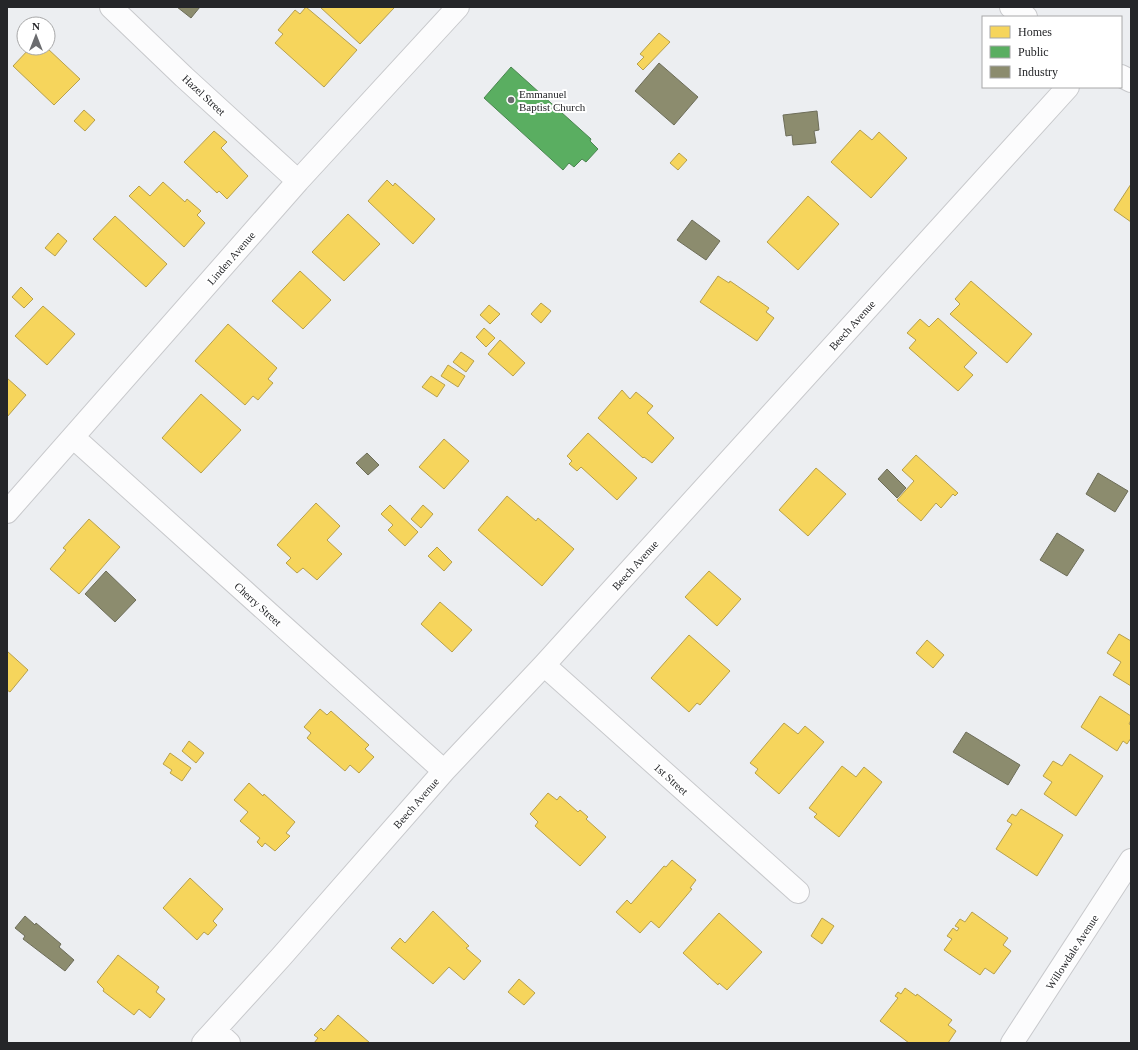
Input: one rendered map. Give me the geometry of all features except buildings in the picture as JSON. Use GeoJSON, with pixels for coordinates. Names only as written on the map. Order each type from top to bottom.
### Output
{"type":"FeatureCollection","features":[{"type":"Feature","properties":{"kind":"street","name":"Hazel Street"},"geometry":{"type":"LineString","coordinates":[[111,7],[184,77],[298,182]]}},
{"type":"Feature","properties":{"kind":"street","name":"Linden Avenue"},"geometry":{"type":"LineString","coordinates":[[7,512],[298,182],[458,7]]}},
{"type":"Feature","properties":{"kind":"street"},"geometry":{"type":"LineString","coordinates":[[1011,7],[1024,16]]}},
{"type":"Feature","properties":{"kind":"street"},"geometry":{"type":"LineString","coordinates":[[1122,77],[1131,82]]}},
{"type":"Feature","properties":{"kind":"street","name":"Beech Avenue"},"geometry":{"type":"LineString","coordinates":[[216,1039],[281,957],[444,771],[544,666],[1067,88]]}},
{"type":"Feature","properties":{"kind":"street","name":"Cherry Street"},"geometry":{"type":"LineString","coordinates":[[73,437],[444,771]]}},
{"type":"Feature","properties":{"kind":"street","name":"1st Street"},"geometry":{"type":"LineString","coordinates":[[544,666],[798,892]]}},
{"type":"Feature","properties":{"kind":"street","name":"Willowdale Avenue"},"geometry":{"type":"LineString","coordinates":[[1012,1043],[1131,860]]}},
{"type":"Feature","properties":{"kind":"place","name":"Emmanuel Baptist Church"},"geometry":{"type":"Point","coordinates":[511,100]}}]}
